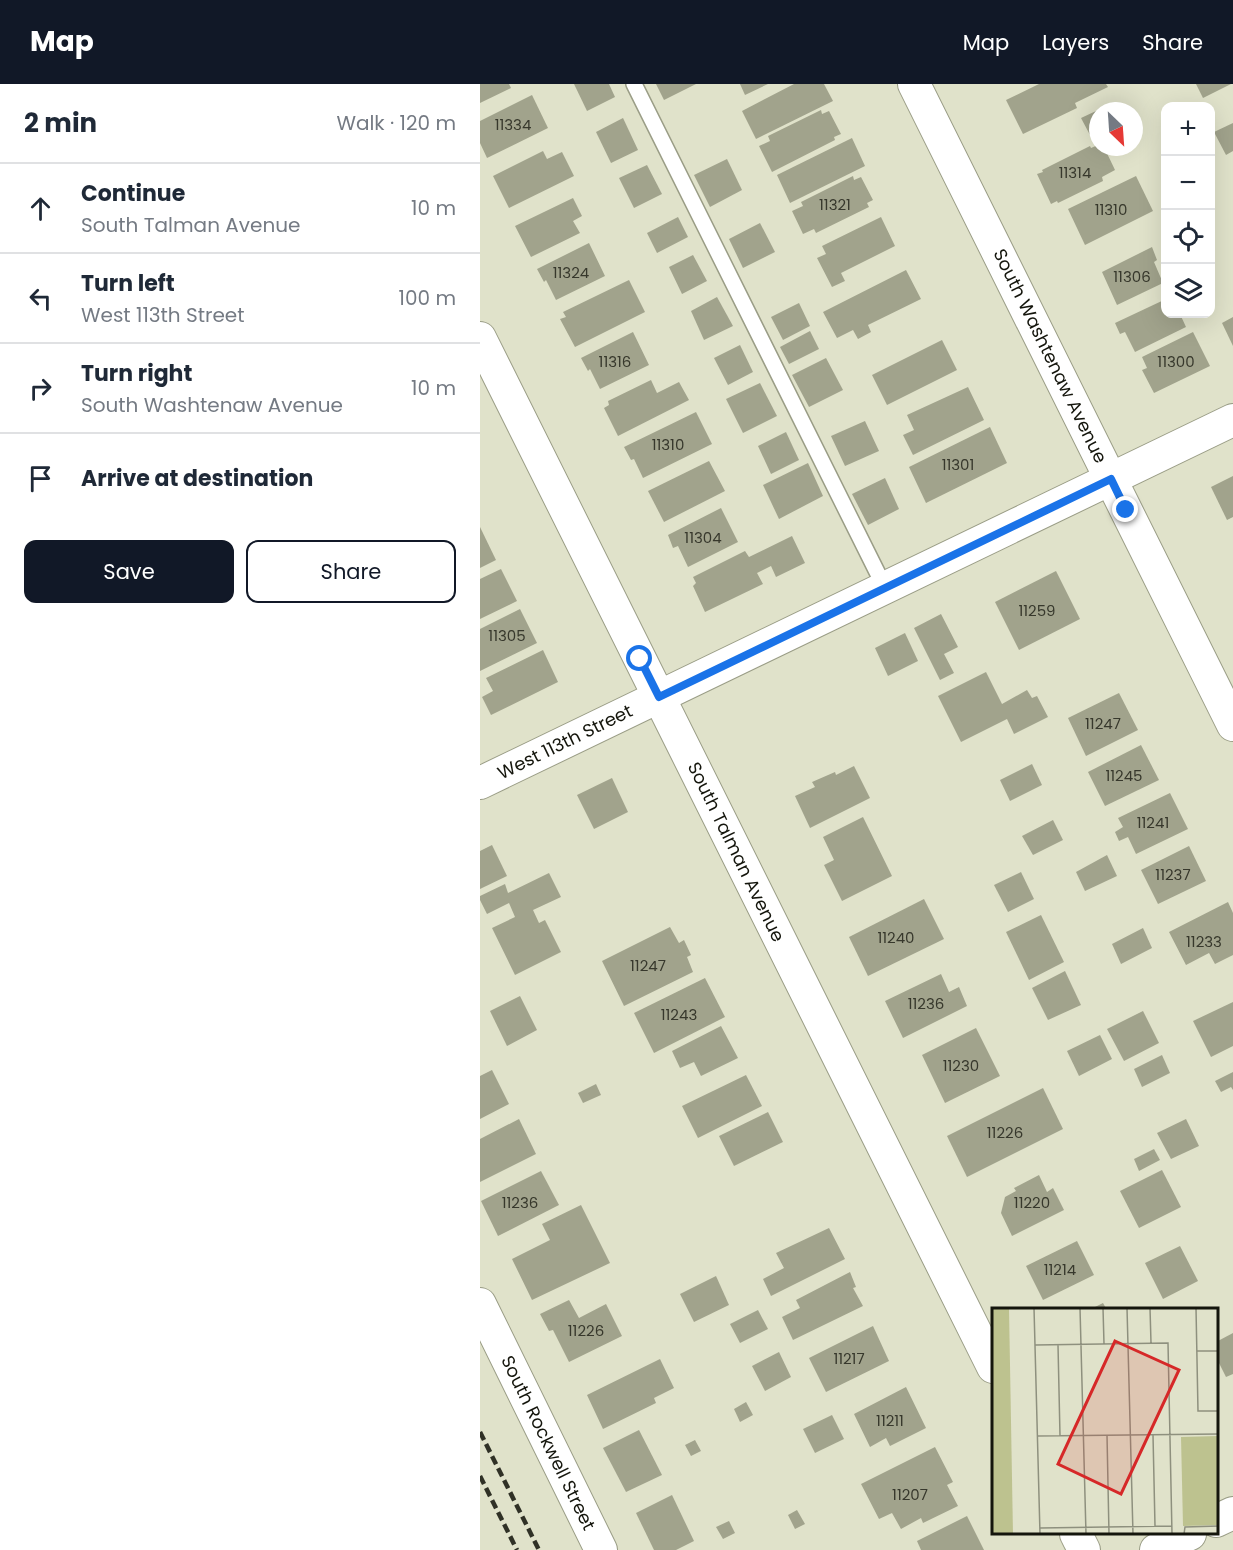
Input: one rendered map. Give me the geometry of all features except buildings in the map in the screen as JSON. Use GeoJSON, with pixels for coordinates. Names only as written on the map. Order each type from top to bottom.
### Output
{"type":"FeatureCollection","features":[{"type":"Feature","properties":{"kind":"street","name":"South Washtenaw Avenue"},"geometry":{"type":"LineString","coordinates":[[914,84],[1233,725]]}},
{"type":"Feature","properties":{"kind":"street","name":"South Talman Avenue"},"geometry":{"type":"LineString","coordinates":[[480,338],[992,1365]]}},
{"type":"Feature","properties":{"kind":"street","name":"West 113th Street"},"geometry":{"type":"LineString","coordinates":[[480,783],[1233,420]]}},
{"type":"Feature","properties":{"kind":"street","name":"South Rockwell Street"},"geometry":{"type":"LineString","coordinates":[[480,1305],[600,1550]]}},
{"type":"Feature","properties":{"kind":"street"},"geometry":{"type":"LineString","coordinates":[[1218,1520],[1233,1512]]}},
{"type":"Feature","properties":{"kind":"street"},"geometry":{"type":"LineString","coordinates":[[1077,1535],[1084,1550]]}},
{"type":"Feature","properties":{"kind":"street"},"geometry":{"type":"LineString","coordinates":[[1156,1550],[1186,1535]]}},
{"type":"Feature","properties":{"kind":"lane"},"geometry":{"type":"LineString","coordinates":[[634,84],[885,588]]}},
{"type":"Feature","properties":{"kind":"railway"},"geometry":{"type":"LineString","coordinates":[[480,1432],[539,1550]]}},
{"type":"Feature","properties":{"kind":"railway"},"geometry":{"type":"LineString","coordinates":[[480,1476],[517,1550]]}},
{"type":"Feature","properties":{"kind":"route"},"geometry":{"type":"LineString","coordinates":[[640,659],[659,697],[1111,479],[1126,510]]}}]}
